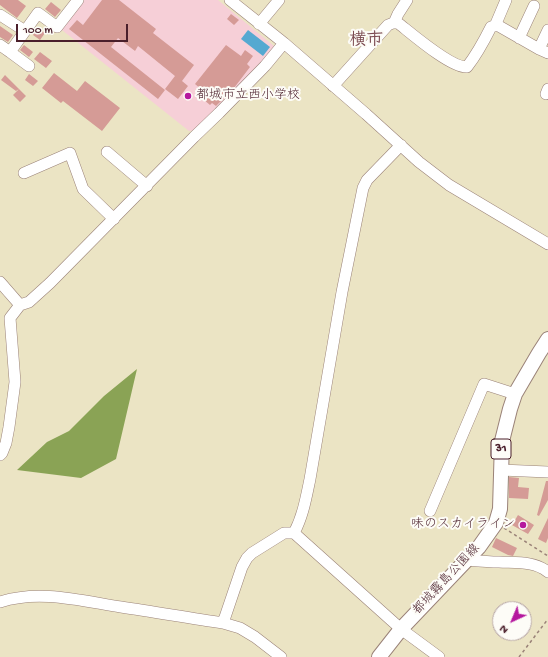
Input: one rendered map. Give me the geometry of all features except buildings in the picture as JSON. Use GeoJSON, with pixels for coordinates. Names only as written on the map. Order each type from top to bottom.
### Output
{"type":"FeatureCollection","features":[{"type":"Feature","properties":{"kind":"main road","name":"都城霧島公園線"},"geometry":{"type":"LineString","coordinates":[[379,657],[401,629],[468,560],[496,522],[500,509],[502,441],[510,409],[515,394],[548,339]]}},
{"type":"Feature","properties":{"kind":"street"},"geometry":{"type":"LineString","coordinates":[[10,52],[38,13],[57,27],[78,0]]}},
{"type":"Feature","properties":{"kind":"street"},"geometry":{"type":"LineString","coordinates":[[230,0],[284,44],[419,162],[449,185],[548,244]]}},
{"type":"Feature","properties":{"kind":"street"},"geometry":{"type":"LineString","coordinates":[[259,24],[279,0]]}},
{"type":"Feature","properties":{"kind":"street"},"geometry":{"type":"LineString","coordinates":[[394,23],[407,0]]}},
{"type":"Feature","properties":{"kind":"street"},"geometry":{"type":"LineString","coordinates":[[333,86],[388,24],[394,23],[398,23],[444,58],[459,66],[467,67],[484,43],[491,27],[495,26],[506,0]]}},
{"type":"Feature","properties":{"kind":"street"},"geometry":{"type":"LineString","coordinates":[[519,38],[534,6]]}},
{"type":"Feature","properties":{"kind":"street"},"geometry":{"type":"LineString","coordinates":[[0,15],[25,31]]}},
{"type":"Feature","properties":{"kind":"street"},"geometry":{"type":"LineString","coordinates":[[495,26],[497,25],[543,51],[548,30]]}},
{"type":"Feature","properties":{"kind":"street"},"geometry":{"type":"LineString","coordinates":[[0,455],[6,443],[10,427],[15,382],[10,318],[20,305],[28,302],[50,283],[219,114],[284,44]]}},
{"type":"Feature","properties":{"kind":"street"},"geometry":{"type":"LineString","coordinates":[[0,45],[29,66]]}},
{"type":"Feature","properties":{"kind":"street"},"geometry":{"type":"LineString","coordinates":[[294,533],[304,509],[310,479],[342,292],[363,188],[368,180],[400,145]]}},
{"type":"Feature","properties":{"kind":"street"},"geometry":{"type":"LineString","coordinates":[[107,152],[147,186]]}},
{"type":"Feature","properties":{"kind":"street"},"geometry":{"type":"LineString","coordinates":[[24,173],[70,153],[83,189],[114,219]]}},
{"type":"Feature","properties":{"kind":"street"},"geometry":{"type":"LineString","coordinates":[[0,282],[20,305]]}},
{"type":"Feature","properties":{"kind":"street"},"geometry":{"type":"LineString","coordinates":[[430,510],[484,384],[515,394]]}},
{"type":"Feature","properties":{"kind":"street"},"geometry":{"type":"LineString","coordinates":[[501,470],[548,472]]}},
{"type":"Feature","properties":{"kind":"street"},"geometry":{"type":"LineString","coordinates":[[223,623],[242,567],[247,558],[252,553],[284,533],[294,533],[401,629],[439,657]]}},
{"type":"Feature","properties":{"kind":"street"},"geometry":{"type":"LineString","coordinates":[[468,560],[529,564],[542,567],[548,572]]}},
{"type":"Feature","properties":{"kind":"street"},"geometry":{"type":"LineString","coordinates":[[0,602],[32,596],[64,598],[223,623],[240,628],[255,637],[281,657]]}},
{"type":"Feature","properties":{"kind":"path"},"geometry":{"type":"LineString","coordinates":[[496,522],[548,556]]}},
{"type":"Feature","properties":{"kind":"path"},"geometry":{"type":"LineString","coordinates":[[519,657],[548,619]]}},
{"type":"Feature","properties":{"kind":"shaded area","name":"都城市立西小学校"},"geometry":{"type":"Polygon","coordinates":[[[82,0],[218,0],[274,46],[274,51],[198,130],[189,131],[62,30],[82,0]]]}},
{"type":"Feature","properties":{"kind":"green space"},"geometry":{"type":"Polygon","coordinates":[[[137,369],[116,459],[81,478],[17,470],[47,442],[69,431],[104,396],[137,369]]]}},
{"type":"Feature","properties":{"kind":"water"},"geometry":{"type":"Polygon","coordinates":[[[248,30],[270,47],[263,56],[241,39],[248,30]]]}},
{"type":"Feature","properties":{"kind":"place","name":"都城市立西小学校"},"geometry":{"type":"Point","coordinates":[188,96]}},
{"type":"Feature","properties":{"kind":"place","name":"味のスカイライン"},"geometry":{"type":"Point","coordinates":[523,525]}},
{"type":"Feature","properties":{"kind":"district","name":"横市"},"geometry":{"type":"Point","coordinates":[366,41]}}]}
